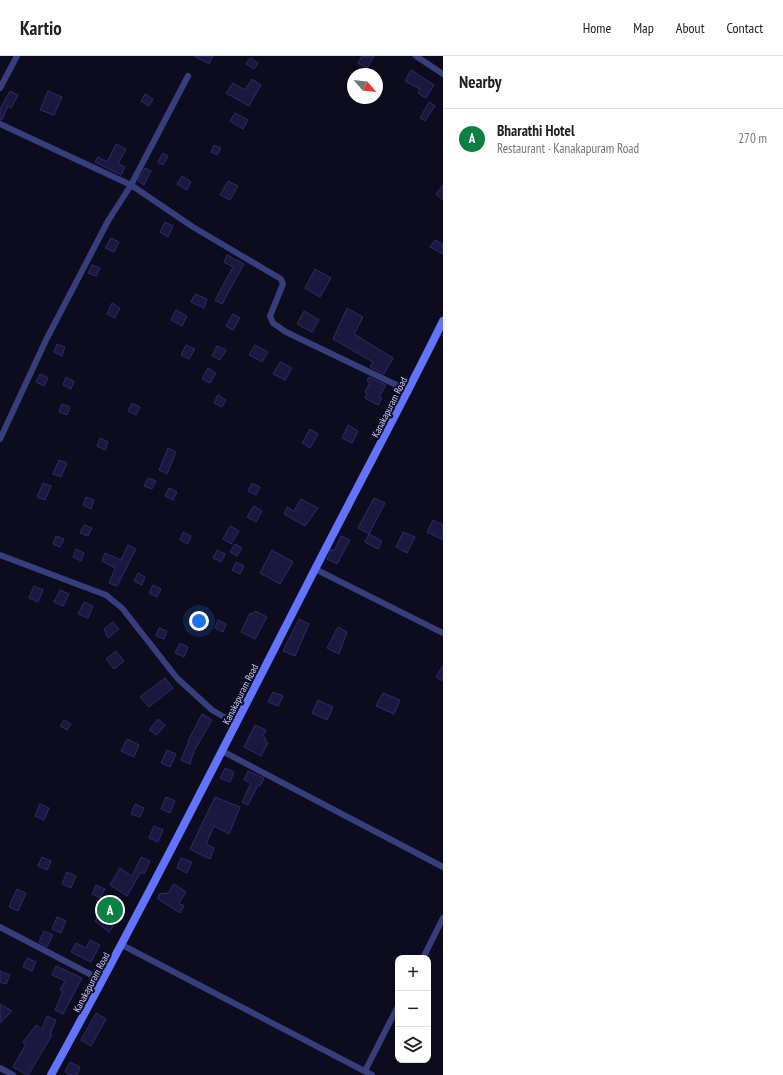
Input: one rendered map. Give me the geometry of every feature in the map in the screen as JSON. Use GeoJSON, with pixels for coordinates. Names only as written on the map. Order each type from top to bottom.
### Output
{"type":"FeatureCollection","features":[{"type":"Feature","properties":{"kind":"street"},"geometry":{"type":"LineString","coordinates":[[0,88],[17,56]]}},
{"type":"Feature","properties":{"kind":"street"},"geometry":{"type":"LineString","coordinates":[[416,56],[443,74]]}},
{"type":"Feature","properties":{"kind":"street"},"geometry":{"type":"LineString","coordinates":[[0,439],[49,333],[108,220],[131,185],[188,76]]}},
{"type":"Feature","properties":{"kind":"street"},"geometry":{"type":"LineString","coordinates":[[0,124],[131,185],[193,227],[281,279],[283,284],[270,316],[273,323],[280,328],[409,391]]}},
{"type":"Feature","properties":{"kind":"street","name":"Kanakapuram Road"},"geometry":{"type":"LineString","coordinates":[[51,1075],[122,945],[315,569],[409,391],[443,321]]}},
{"type":"Feature","properties":{"kind":"street"},"geometry":{"type":"LineString","coordinates":[[0,554],[106,596],[122,608],[177,678],[212,710],[236,724]]}},
{"type":"Feature","properties":{"kind":"street"},"geometry":{"type":"LineString","coordinates":[[315,569],[443,632]]}},
{"type":"Feature","properties":{"kind":"street"},"geometry":{"type":"LineString","coordinates":[[222,751],[443,867]]}},
{"type":"Feature","properties":{"kind":"street"},"geometry":{"type":"LineString","coordinates":[[424,955],[443,918]]}},
{"type":"Feature","properties":{"kind":"street"},"geometry":{"type":"LineString","coordinates":[[0,927],[103,980]]}},
{"type":"Feature","properties":{"kind":"street"},"geometry":{"type":"LineString","coordinates":[[122,945],[372,1075]]}},
{"type":"Feature","properties":{"kind":"street"},"geometry":{"type":"LineString","coordinates":[[365,1071],[395,1012]]}},
{"type":"Feature","properties":{"kind":"street"},"geometry":{"type":"LineString","coordinates":[[0,1068],[12,1075]]}},
{"type":"Feature","properties":{"kind":"building"},"geometry":{"type":"Polygon","coordinates":[[[194,56],[213,56],[209,64],[194,56]]]}},
{"type":"Feature","properties":{"kind":"building"},"geometry":{"type":"Polygon","coordinates":[[[362,56],[374,56],[367,68],[358,63],[362,56]]]}},
{"type":"Feature","properties":{"kind":"building"},"geometry":{"type":"Polygon","coordinates":[[[250,58],[258,63],[254,69],[246,64],[250,58]]]}},
{"type":"Feature","properties":{"kind":"building"},"geometry":{"type":"Polygon","coordinates":[[[411,70],[434,85],[426,98],[418,93],[420,89],[405,81],[411,70]]]}},
{"type":"Feature","properties":{"kind":"building"},"geometry":{"type":"Polygon","coordinates":[[[252,79],[261,85],[249,106],[226,93],[233,83],[245,90],[252,79]]]}},
{"type":"Feature","properties":{"kind":"building"},"geometry":{"type":"Polygon","coordinates":[[[10,91],[18,95],[11,108],[8,106],[2,120],[0,120],[0,109],[10,91]]]}},
{"type":"Feature","properties":{"kind":"building"},"geometry":{"type":"Polygon","coordinates":[[[48,91],[62,97],[54,115],[40,110],[48,91]]]}},
{"type":"Feature","properties":{"kind":"building"},"geometry":{"type":"Polygon","coordinates":[[[145,94],[153,99],[149,106],[141,101],[145,94]]]}},
{"type":"Feature","properties":{"kind":"building"},"geometry":{"type":"Polygon","coordinates":[[[429,102],[435,106],[425,121],[420,118],[429,102]]]}},
{"type":"Feature","properties":{"kind":"building"},"geometry":{"type":"Polygon","coordinates":[[[235,113],[248,120],[243,129],[230,121],[235,113]]]}},
{"type":"Feature","properties":{"kind":"building"},"geometry":{"type":"Polygon","coordinates":[[[116,144],[126,149],[118,164],[125,167],[121,175],[95,162],[98,157],[107,162],[116,144]]]}},
{"type":"Feature","properties":{"kind":"building"},"geometry":{"type":"Polygon","coordinates":[[[214,145],[221,148],[217,155],[211,152],[214,145]]]}},
{"type":"Feature","properties":{"kind":"building"},"geometry":{"type":"Polygon","coordinates":[[[163,153],[168,156],[163,165],[158,162],[163,153]]]}},
{"type":"Feature","properties":{"kind":"building"},"geometry":{"type":"Polygon","coordinates":[[[145,168],[151,171],[144,185],[138,181],[145,168]]]}},
{"type":"Feature","properties":{"kind":"building"},"geometry":{"type":"Polygon","coordinates":[[[182,176],[191,182],[187,190],[177,184],[182,176]]]}},
{"type":"Feature","properties":{"kind":"building"},"geometry":{"type":"Polygon","coordinates":[[[228,181],[238,186],[230,200],[220,195],[228,181]]]}},
{"type":"Feature","properties":{"kind":"building"},"geometry":{"type":"Polygon","coordinates":[[[443,185],[443,200],[436,194],[443,185]]]}},
{"type":"Feature","properties":{"kind":"building"},"geometry":{"type":"Polygon","coordinates":[[[165,222],[173,226],[168,237],[160,232],[165,222]]]}},
{"type":"Feature","properties":{"kind":"building"},"geometry":{"type":"Polygon","coordinates":[[[111,238],[119,242],[114,252],[105,248],[111,238]]]}},
{"type":"Feature","properties":{"kind":"building"},"geometry":{"type":"Polygon","coordinates":[[[435,240],[443,244],[443,254],[430,247],[435,240]]]}},
{"type":"Feature","properties":{"kind":"building"},"geometry":{"type":"Polygon","coordinates":[[[227,255],[244,264],[222,304],[215,300],[233,267],[224,262],[227,255]]]}},
{"type":"Feature","properties":{"kind":"building"},"geometry":{"type":"Polygon","coordinates":[[[92,265],[100,268],[96,276],[88,273],[92,265]]]}},
{"type":"Feature","properties":{"kind":"building"},"geometry":{"type":"Polygon","coordinates":[[[315,269],[331,278],[320,297],[305,288],[315,269]]]}},
{"type":"Feature","properties":{"kind":"building"},"geometry":{"type":"Polygon","coordinates":[[[195,294],[207,299],[204,308],[191,302],[195,294]]]}},
{"type":"Feature","properties":{"kind":"building"},"geometry":{"type":"Polygon","coordinates":[[[112,303],[120,308],[115,318],[107,314],[112,303]]]}},
{"type":"Feature","properties":{"kind":"building"},"geometry":{"type":"Polygon","coordinates":[[[347,308],[363,317],[354,334],[393,358],[384,374],[370,367],[373,362],[333,339],[347,308]]]}},
{"type":"Feature","properties":{"kind":"building"},"geometry":{"type":"Polygon","coordinates":[[[176,310],[187,316],[182,326],[171,320],[176,310]]]}},
{"type":"Feature","properties":{"kind":"building"},"geometry":{"type":"Polygon","coordinates":[[[304,311],[319,320],[312,332],[297,324],[304,311]]]}},
{"type":"Feature","properties":{"kind":"building"},"geometry":{"type":"Polygon","coordinates":[[[233,314],[240,318],[233,330],[226,326],[233,314]]]}},
{"type":"Feature","properties":{"kind":"building"},"geometry":{"type":"Polygon","coordinates":[[[57,344],[65,347],[62,356],[54,352],[57,344]]]}},
{"type":"Feature","properties":{"kind":"building"},"geometry":{"type":"Polygon","coordinates":[[[186,345],[195,349],[189,359],[181,355],[186,345]]]}},
{"type":"Feature","properties":{"kind":"building"},"geometry":{"type":"Polygon","coordinates":[[[255,345],[268,352],[262,362],[249,355],[255,345]]]}},
{"type":"Feature","properties":{"kind":"building"},"geometry":{"type":"Polygon","coordinates":[[[217,346],[226,350],[220,360],[212,356],[217,346]]]}},
{"type":"Feature","properties":{"kind":"building"},"geometry":{"type":"Polygon","coordinates":[[[280,362],[292,368],[285,380],[273,374],[280,362]]]}},
{"type":"Feature","properties":{"kind":"building"},"geometry":{"type":"Polygon","coordinates":[[[208,368],[216,373],[210,383],[202,379],[208,368]]]}},
{"type":"Feature","properties":{"kind":"building"},"geometry":{"type":"Polygon","coordinates":[[[40,374],[48,378],[44,386],[36,382],[40,374]]]}},
{"type":"Feature","properties":{"kind":"building"},"geometry":{"type":"Polygon","coordinates":[[[66,377],[74,381],[71,389],[63,385],[66,377]]]}},
{"type":"Feature","properties":{"kind":"building"},"geometry":{"type":"Polygon","coordinates":[[[369,377],[386,385],[379,397],[382,398],[378,405],[365,398],[367,393],[365,392],[370,383],[367,381],[369,377]]]}},
{"type":"Feature","properties":{"kind":"building"},"geometry":{"type":"Polygon","coordinates":[[[218,395],[226,400],[222,407],[214,403],[218,395]]]}},
{"type":"Feature","properties":{"kind":"building"},"geometry":{"type":"Polygon","coordinates":[[[132,403],[140,407],[136,415],[128,411],[132,403]]]}},
{"type":"Feature","properties":{"kind":"building"},"geometry":{"type":"Polygon","coordinates":[[[62,404],[70,407],[67,415],[59,412],[62,404]]]}},
{"type":"Feature","properties":{"kind":"building"},"geometry":{"type":"Polygon","coordinates":[[[348,425],[358,431],[352,443],[342,438],[348,425]]]}},
{"type":"Feature","properties":{"kind":"building"},"geometry":{"type":"Polygon","coordinates":[[[310,429],[318,434],[310,448],[302,443],[310,429]]]}},
{"type":"Feature","properties":{"kind":"building"},"geometry":{"type":"Polygon","coordinates":[[[100,438],[108,442],[105,450],[97,446],[100,438]]]}},
{"type":"Feature","properties":{"kind":"building"},"geometry":{"type":"Polygon","coordinates":[[[168,448],[176,452],[167,474],[159,470],[168,448]]]}},
{"type":"Feature","properties":{"kind":"building"},"geometry":{"type":"Polygon","coordinates":[[[59,460],[67,463],[61,477],[53,474],[59,460]]]}},
{"type":"Feature","properties":{"kind":"building"},"geometry":{"type":"Polygon","coordinates":[[[148,478],[156,481],[152,489],[144,486],[148,478]]]}},
{"type":"Feature","properties":{"kind":"building"},"geometry":{"type":"Polygon","coordinates":[[[43,483],[51,486],[45,500],[37,497],[43,483]]]}},
{"type":"Feature","properties":{"kind":"building"},"geometry":{"type":"Polygon","coordinates":[[[252,483],[260,487],[256,495],[248,491],[252,483]]]}},
{"type":"Feature","properties":{"kind":"building"},"geometry":{"type":"Polygon","coordinates":[[[169,488],[177,492],[173,500],[165,496],[169,488]]]}},
{"type":"Feature","properties":{"kind":"building"},"geometry":{"type":"Polygon","coordinates":[[[86,497],[94,500],[91,509],[83,505],[86,497]]]}},
{"type":"Feature","properties":{"kind":"building"},"geometry":{"type":"Polygon","coordinates":[[[374,498],[385,503],[369,534],[358,528],[374,498]]]}},
{"type":"Feature","properties":{"kind":"building"},"geometry":{"type":"Polygon","coordinates":[[[301,499],[318,508],[305,526],[284,514],[287,507],[294,511],[301,499]]]}},
{"type":"Feature","properties":{"kind":"building"},"geometry":{"type":"Polygon","coordinates":[[[254,506],[262,511],[256,522],[247,517],[254,506]]]}},
{"type":"Feature","properties":{"kind":"building"},"geometry":{"type":"Polygon","coordinates":[[[433,520],[443,525],[443,540],[427,532],[433,520]]]}},
{"type":"Feature","properties":{"kind":"building"},"geometry":{"type":"Polygon","coordinates":[[[84,525],[92,528],[88,536],[80,533],[84,525]]]}},
{"type":"Feature","properties":{"kind":"building"},"geometry":{"type":"Polygon","coordinates":[[[230,526],[239,531],[231,544],[223,539],[230,526]]]}},
{"type":"Feature","properties":{"kind":"building"},"geometry":{"type":"Polygon","coordinates":[[[183,532],[191,536],[188,544],[180,540],[183,532]]]}},
{"type":"Feature","properties":{"kind":"building"},"geometry":{"type":"Polygon","coordinates":[[[403,532],[415,537],[407,553],[396,547],[403,532]]]}},
{"type":"Feature","properties":{"kind":"building"},"geometry":{"type":"Polygon","coordinates":[[[369,534],[382,541],[378,549],[365,542],[369,534]]]}},
{"type":"Feature","properties":{"kind":"building"},"geometry":{"type":"Polygon","coordinates":[[[56,536],[64,539],[60,547],[53,544],[56,536]]]}},
{"type":"Feature","properties":{"kind":"building"},"geometry":{"type":"Polygon","coordinates":[[[341,536],[350,540],[337,564],[327,559],[331,549],[334,551],[341,536]]]}},
{"type":"Feature","properties":{"kind":"building"},"geometry":{"type":"Polygon","coordinates":[[[235,544],[242,548],[237,556],[230,552],[235,544]]]}},
{"type":"Feature","properties":{"kind":"building"},"geometry":{"type":"Polygon","coordinates":[[[128,545],[136,549],[117,586],[109,583],[115,568],[102,561],[105,553],[121,560],[128,545]]]}},
{"type":"Feature","properties":{"kind":"building"},"geometry":{"type":"Polygon","coordinates":[[[76,549],[84,553],[81,561],[73,557],[76,549]]]}},
{"type":"Feature","properties":{"kind":"building"},"geometry":{"type":"Polygon","coordinates":[[[217,550],[225,554],[221,562],[213,558],[217,550]]]}},
{"type":"Feature","properties":{"kind":"building"},"geometry":{"type":"Polygon","coordinates":[[[272,550],[293,562],[280,584],[260,573],[272,550]]]}},
{"type":"Feature","properties":{"kind":"building"},"geometry":{"type":"Polygon","coordinates":[[[236,562],[244,566],[240,574],[232,570],[236,562]]]}},
{"type":"Feature","properties":{"kind":"building"},"geometry":{"type":"Polygon","coordinates":[[[138,573],[145,577],[142,585],[134,581],[138,573]]]}},
{"type":"Feature","properties":{"kind":"building"},"geometry":{"type":"Polygon","coordinates":[[[153,585],[161,589],[157,597],[149,593],[153,585]]]}},
{"type":"Feature","properties":{"kind":"building"},"geometry":{"type":"Polygon","coordinates":[[[34,586],[43,590],[38,602],[29,598],[34,586]]]}},
{"type":"Feature","properties":{"kind":"building"},"geometry":{"type":"Polygon","coordinates":[[[60,590],[69,594],[63,606],[54,602],[60,590]]]}},
{"type":"Feature","properties":{"kind":"building"},"geometry":{"type":"Polygon","coordinates":[[[84,602],[93,606],[88,618],[78,614],[84,602]]]}},
{"type":"Feature","properties":{"kind":"building"},"geometry":{"type":"Polygon","coordinates":[[[255,611],[267,617],[255,639],[241,632],[250,613],[253,614],[255,611]]]}},
{"type":"Feature","properties":{"kind":"building"},"geometry":{"type":"Polygon","coordinates":[[[299,619],[309,624],[295,656],[283,651],[299,619]]]}},
{"type":"Feature","properties":{"kind":"building"},"geometry":{"type":"Polygon","coordinates":[[[218,620],[226,624],[223,632],[215,628],[218,620]]]}},
{"type":"Feature","properties":{"kind":"building"},"geometry":{"type":"Polygon","coordinates":[[[113,622],[119,629],[108,638],[104,629],[113,622]]]}},
{"type":"Feature","properties":{"kind":"building"},"geometry":{"type":"Polygon","coordinates":[[[338,627],[347,632],[339,654],[327,648],[338,627]]]}},
{"type":"Feature","properties":{"kind":"building"},"geometry":{"type":"Polygon","coordinates":[[[159,628],[167,631],[164,639],[156,636],[159,628]]]}},
{"type":"Feature","properties":{"kind":"building"},"geometry":{"type":"Polygon","coordinates":[[[180,643],[188,647],[184,657],[175,653],[180,643]]]}},
{"type":"Feature","properties":{"kind":"building"},"geometry":{"type":"Polygon","coordinates":[[[116,651],[124,661],[114,669],[106,659],[116,651]]]}},
{"type":"Feature","properties":{"kind":"building"},"geometry":{"type":"Polygon","coordinates":[[[443,666],[443,681],[436,677],[443,666]]]}},
{"type":"Feature","properties":{"kind":"building"},"geometry":{"type":"Polygon","coordinates":[[[165,678],[173,688],[149,707],[140,697],[165,678]]]}},
{"type":"Feature","properties":{"kind":"building"},"geometry":{"type":"Polygon","coordinates":[[[273,692],[283,696],[278,706],[268,702],[273,692]]]}},
{"type":"Feature","properties":{"kind":"building"},"geometry":{"type":"Polygon","coordinates":[[[383,693],[400,700],[394,714],[376,706],[383,693]]]}},
{"type":"Feature","properties":{"kind":"building"},"geometry":{"type":"Polygon","coordinates":[[[318,700],[333,707],[327,720],[312,713],[318,700]]]}},
{"type":"Feature","properties":{"kind":"building"},"geometry":{"type":"Polygon","coordinates":[[[202,714],[212,720],[194,751],[190,764],[181,760],[188,741],[202,714]]]}},
{"type":"Feature","properties":{"kind":"building"},"geometry":{"type":"Polygon","coordinates":[[[158,719],[165,725],[157,735],[149,730],[158,719]]]}},
{"type":"Feature","properties":{"kind":"building"},"geometry":{"type":"Polygon","coordinates":[[[64,720],[71,724],[67,730],[60,726],[64,720]]]}},
{"type":"Feature","properties":{"kind":"building"},"geometry":{"type":"Polygon","coordinates":[[[255,725],[266,730],[263,736],[266,738],[265,741],[268,743],[261,756],[244,747],[255,725]]]}},
{"type":"Feature","properties":{"kind":"building"},"geometry":{"type":"Polygon","coordinates":[[[127,739],[139,745],[134,757],[121,751],[127,739]]]}},
{"type":"Feature","properties":{"kind":"building"},"geometry":{"type":"Polygon","coordinates":[[[167,750],[176,754],[170,767],[161,763],[167,750]]]}},
{"type":"Feature","properties":{"kind":"building"},"geometry":{"type":"Polygon","coordinates":[[[225,768],[234,772],[230,782],[220,778],[225,768]]]}},
{"type":"Feature","properties":{"kind":"building"},"geometry":{"type":"Polygon","coordinates":[[[248,771],[264,778],[260,786],[258,785],[248,805],[242,802],[251,783],[244,780],[248,771]]]}},
{"type":"Feature","properties":{"kind":"building"},"geometry":{"type":"Polygon","coordinates":[[[166,797],[175,801],[170,813],[161,809],[166,797]]]}},
{"type":"Feature","properties":{"kind":"building"},"geometry":{"type":"Polygon","coordinates":[[[215,797],[240,807],[229,834],[214,826],[206,844],[214,848],[210,859],[190,849],[215,797]]]}},
{"type":"Feature","properties":{"kind":"building"},"geometry":{"type":"Polygon","coordinates":[[[40,804],[49,808],[44,820],[35,816],[40,804]]]}},
{"type":"Feature","properties":{"kind":"building"},"geometry":{"type":"Polygon","coordinates":[[[135,804],[144,808],[140,817],[131,814],[135,804]]]}},
{"type":"Feature","properties":{"kind":"building"},"geometry":{"type":"Polygon","coordinates":[[[154,826],[163,830],[158,842],[149,838],[154,826]]]}},
{"type":"Feature","properties":{"kind":"building"},"geometry":{"type":"Polygon","coordinates":[[[42,857],[51,861],[47,870],[38,866],[42,857]]]}},
{"type":"Feature","properties":{"kind":"building"},"geometry":{"type":"Polygon","coordinates":[[[141,857],[150,861],[144,874],[141,872],[127,896],[110,885],[120,868],[132,876],[141,857]]]}},
{"type":"Feature","properties":{"kind":"building"},"geometry":{"type":"Polygon","coordinates":[[[181,858],[192,862],[187,873],[177,868],[181,858]]]}},
{"type":"Feature","properties":{"kind":"building"},"geometry":{"type":"Polygon","coordinates":[[[67,872],[76,876],[71,888],[62,884],[67,872]]]}},
{"type":"Feature","properties":{"kind":"building"},"geometry":{"type":"Polygon","coordinates":[[[174,884],[186,892],[179,903],[184,906],[180,913],[158,899],[159,894],[168,893],[174,884]]]}},
{"type":"Feature","properties":{"kind":"building"},"geometry":{"type":"Polygon","coordinates":[[[96,885],[105,889],[100,898],[92,894],[96,885]]]}},
{"type":"Feature","properties":{"kind":"building"},"geometry":{"type":"Polygon","coordinates":[[[17,889],[26,893],[18,911],[9,907],[17,889]]]}},
{"type":"Feature","properties":{"kind":"building"},"geometry":{"type":"Polygon","coordinates":[[[107,901],[124,910],[109,932],[95,921],[107,901]]]}},
{"type":"Feature","properties":{"kind":"building"},"geometry":{"type":"Polygon","coordinates":[[[57,917],[66,921],[61,933],[52,929],[57,917]]]}},
{"type":"Feature","properties":{"kind":"building"},"geometry":{"type":"Polygon","coordinates":[[[44,931],[53,935],[47,947],[39,942],[44,931]]]}},
{"type":"Feature","properties":{"kind":"building"},"geometry":{"type":"Polygon","coordinates":[[[90,940],[100,945],[91,962],[71,952],[76,943],[86,948],[90,940]]]}},
{"type":"Feature","properties":{"kind":"building"},"geometry":{"type":"Polygon","coordinates":[[[27,958],[36,962],[32,971],[23,967],[27,958]]]}},
{"type":"Feature","properties":{"kind":"building"},"geometry":{"type":"Polygon","coordinates":[[[56,966],[82,978],[63,1014],[55,1010],[63,991],[60,990],[65,981],[52,975],[56,966]]]}},
{"type":"Feature","properties":{"kind":"building"},"geometry":{"type":"Polygon","coordinates":[[[0,971],[10,975],[6,984],[0,982],[0,971]]]}},
{"type":"Feature","properties":{"kind":"building"},"geometry":{"type":"Polygon","coordinates":[[[0,1004],[12,1011],[0,1023],[0,1004]]]}},
{"type":"Feature","properties":{"kind":"building"},"geometry":{"type":"Polygon","coordinates":[[[96,1013],[106,1019],[91,1046],[81,1040],[96,1013]]]}},
{"type":"Feature","properties":{"kind":"building"},"geometry":{"type":"Polygon","coordinates":[[[47,1016],[56,1020],[50,1034],[52,1035],[28,1075],[13,1067],[26,1044],[23,1042],[36,1025],[42,1029],[47,1016]]]}},
{"type":"Feature","properties":{"kind":"building"},"geometry":{"type":"Polygon","coordinates":[[[70,1062],[80,1067],[77,1075],[70,1075],[65,1072],[70,1062]]]}},
{"type":"Feature","properties":{"kind":"place","name":"Bharathi Hotel"},"geometry":{"type":"Point","coordinates":[110,910]}}]}
